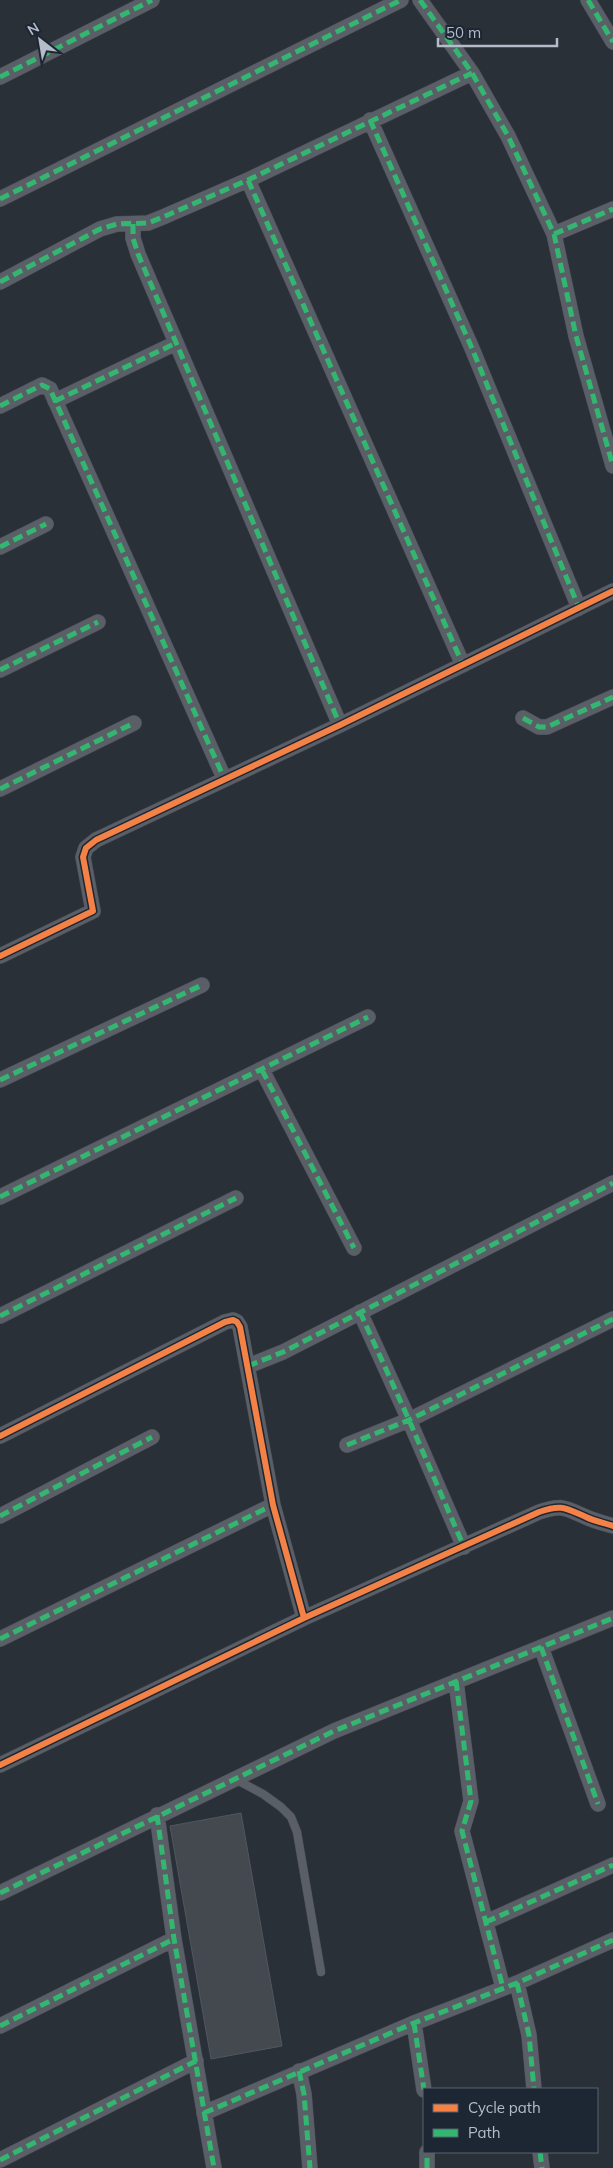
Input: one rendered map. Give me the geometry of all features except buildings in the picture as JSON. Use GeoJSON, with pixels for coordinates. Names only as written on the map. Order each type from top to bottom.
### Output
{"type":"FeatureCollection","features":[{"type":"Feature","properties":{"kind":"street"},"geometry":{"type":"LineString","coordinates":[[0,77],[152,0]]}},
{"type":"Feature","properties":{"kind":"street"},"geometry":{"type":"LineString","coordinates":[[0,199],[400,0]]}},
{"type":"Feature","properties":{"kind":"street"},"geometry":{"type":"LineString","coordinates":[[420,0],[472,73],[508,136],[554,234],[576,336],[613,466]]}},
{"type":"Feature","properties":{"kind":"street"},"geometry":{"type":"LineString","coordinates":[[588,0],[613,42]]}},
{"type":"Feature","properties":{"kind":"street"},"geometry":{"type":"LineString","coordinates":[[0,282],[100,229],[117,224],[148,223],[163,217],[248,180],[370,120],[472,73]]}},
{"type":"Feature","properties":{"kind":"street"},"geometry":{"type":"LineString","coordinates":[[370,120],[471,346],[579,608]]}},
{"type":"Feature","properties":{"kind":"street"},"geometry":{"type":"LineString","coordinates":[[248,180],[463,665]]}},
{"type":"Feature","properties":{"kind":"street"},"geometry":{"type":"LineString","coordinates":[[554,234],[613,209]]}},
{"type":"Feature","properties":{"kind":"street"},"geometry":{"type":"LineString","coordinates":[[133,224],[133,238],[138,254],[340,725]]}},
{"type":"Feature","properties":{"kind":"street"},"geometry":{"type":"LineString","coordinates":[[55,401],[176,342]]}},
{"type":"Feature","properties":{"kind":"street"},"geometry":{"type":"LineString","coordinates":[[0,406],[42,385],[50,389],[224,778]]}},
{"type":"Feature","properties":{"kind":"street"},"geometry":{"type":"LineString","coordinates":[[0,546],[46,524]]}},
{"type":"Feature","properties":{"kind":"street"},"geometry":{"type":"LineString","coordinates":[[0,956],[93,911],[83,857],[86,848],[96,840],[224,778],[340,725],[613,591]]}},
{"type":"Feature","properties":{"kind":"street"},"geometry":{"type":"LineString","coordinates":[[0,670],[98,622]]}},
{"type":"Feature","properties":{"kind":"street"},"geometry":{"type":"LineString","coordinates":[[523,718],[539,727],[547,728],[613,697]]}},
{"type":"Feature","properties":{"kind":"street"},"geometry":{"type":"LineString","coordinates":[[0,790],[134,723]]}},
{"type":"Feature","properties":{"kind":"street"},"geometry":{"type":"LineString","coordinates":[[0,1080],[202,985]]}},
{"type":"Feature","properties":{"kind":"street"},"geometry":{"type":"LineString","coordinates":[[0,1197],[368,1017]]}},
{"type":"Feature","properties":{"kind":"street"},"geometry":{"type":"LineString","coordinates":[[262,1070],[354,1248]]}},
{"type":"Feature","properties":{"kind":"street"},"geometry":{"type":"LineString","coordinates":[[248,1366],[266,1361],[613,1183]]}},
{"type":"Feature","properties":{"kind":"street"},"geometry":{"type":"LineString","coordinates":[[0,1316],[236,1198]]}},
{"type":"Feature","properties":{"kind":"street"},"geometry":{"type":"LineString","coordinates":[[360,1312],[464,1547]]}},
{"type":"Feature","properties":{"kind":"street"},"geometry":{"type":"LineString","coordinates":[[347,1445],[409,1420],[613,1319]]}},
{"type":"Feature","properties":{"kind":"street"},"geometry":{"type":"LineString","coordinates":[[0,1436],[233,1320],[237,1322],[240,1327],[248,1366],[273,1505],[304,1618]]}},
{"type":"Feature","properties":{"kind":"street"},"geometry":{"type":"LineString","coordinates":[[0,1516],[152,1437]]}},
{"type":"Feature","properties":{"kind":"street"},"geometry":{"type":"LineString","coordinates":[[0,1638],[273,1505]]}},
{"type":"Feature","properties":{"kind":"street"},"geometry":{"type":"LineString","coordinates":[[0,1764],[304,1618],[554,1507],[568,1508],[587,1518],[613,1526]]}},
{"type":"Feature","properties":{"kind":"street"},"geometry":{"type":"LineString","coordinates":[[0,1893],[157,1815],[334,1731],[613,1618]]}},
{"type":"Feature","properties":{"kind":"street"},"geometry":{"type":"LineString","coordinates":[[541,1647],[598,1804]]}},
{"type":"Feature","properties":{"kind":"street"},"geometry":{"type":"LineString","coordinates":[[456,1681],[471,1801],[462,1831],[486,1922],[529,2035],[534,2088]]}},
{"type":"Feature","properties":{"kind":"street"},"geometry":{"type":"LineString","coordinates":[[157,1815],[174,1939],[214,2168]]}},
{"type":"Feature","properties":{"kind":"street"},"geometry":{"type":"LineString","coordinates":[[486,1922],[613,1865]]}},
{"type":"Feature","properties":{"kind":"street"},"geometry":{"type":"LineString","coordinates":[[0,2026],[174,1939]]}},
{"type":"Feature","properties":{"kind":"street"},"geometry":{"type":"LineString","coordinates":[[204,2113],[414,2023],[510,1986],[613,1940]]}},
{"type":"Feature","properties":{"kind":"street"},"geometry":{"type":"LineString","coordinates":[[414,2023],[424,2088]]}},
{"type":"Feature","properties":{"kind":"street"},"geometry":{"type":"LineString","coordinates":[[0,2160],[196,2061]]}},
{"type":"Feature","properties":{"kind":"street"},"geometry":{"type":"LineString","coordinates":[[299,2072],[304,2094],[310,2168]]}},
{"type":"Feature","properties":{"kind":"street"},"geometry":{"type":"LineString","coordinates":[[427,2153],[427,2168]]}},
{"type":"Feature","properties":{"kind":"street"},"geometry":{"type":"LineString","coordinates":[[540,2153],[542,2168]]}},
{"type":"Feature","properties":{"kind":"lane"},"geometry":{"type":"LineString","coordinates":[[234,1778],[263,1794],[291,1817],[296,1832],[321,1972]]}},
{"type":"Feature","properties":{"kind":"marked path"},"geometry":{"type":"LineString","coordinates":[[0,77],[152,0]]}},
{"type":"Feature","properties":{"kind":"marked path"},"geometry":{"type":"LineString","coordinates":[[0,199],[401,0]]}},
{"type":"Feature","properties":{"kind":"marked path"},"geometry":{"type":"LineString","coordinates":[[420,0],[472,73],[508,136],[554,234],[576,336],[613,466]]}},
{"type":"Feature","properties":{"kind":"marked path"},"geometry":{"type":"LineString","coordinates":[[588,0],[613,42]]}},
{"type":"Feature","properties":{"kind":"marked path"},"geometry":{"type":"LineString","coordinates":[[0,282],[100,229],[117,224],[148,223],[163,217],[248,180],[472,73]]}},
{"type":"Feature","properties":{"kind":"marked path"},"geometry":{"type":"LineString","coordinates":[[370,120],[471,346],[579,608]]}},
{"type":"Feature","properties":{"kind":"marked path"},"geometry":{"type":"LineString","coordinates":[[248,180],[463,665]]}},
{"type":"Feature","properties":{"kind":"marked path"},"geometry":{"type":"LineString","coordinates":[[554,234],[613,209]]}},
{"type":"Feature","properties":{"kind":"marked path"},"geometry":{"type":"LineString","coordinates":[[133,224],[133,238],[138,254],[340,725]]}},
{"type":"Feature","properties":{"kind":"marked path"},"geometry":{"type":"LineString","coordinates":[[55,401],[176,343]]}},
{"type":"Feature","properties":{"kind":"marked path"},"geometry":{"type":"LineString","coordinates":[[0,406],[42,385],[50,389],[224,778]]}},
{"type":"Feature","properties":{"kind":"marked path"},"geometry":{"type":"LineString","coordinates":[[0,547],[46,524]]}},
{"type":"Feature","properties":{"kind":"marked path"},"geometry":{"type":"LineString","coordinates":[[0,670],[98,622]]}},
{"type":"Feature","properties":{"kind":"marked path"},"geometry":{"type":"LineString","coordinates":[[523,718],[539,727],[547,727],[613,697]]}},
{"type":"Feature","properties":{"kind":"marked path"},"geometry":{"type":"LineString","coordinates":[[0,789],[134,723]]}},
{"type":"Feature","properties":{"kind":"marked path"},"geometry":{"type":"LineString","coordinates":[[0,1080],[202,985]]}},
{"type":"Feature","properties":{"kind":"marked path"},"geometry":{"type":"LineString","coordinates":[[0,1197],[368,1017]]}},
{"type":"Feature","properties":{"kind":"marked path"},"geometry":{"type":"LineString","coordinates":[[262,1070],[354,1248]]}},
{"type":"Feature","properties":{"kind":"marked path"},"geometry":{"type":"LineString","coordinates":[[248,1366],[283,1352],[613,1183]]}},
{"type":"Feature","properties":{"kind":"marked path"},"geometry":{"type":"LineString","coordinates":[[0,1316],[236,1198]]}},
{"type":"Feature","properties":{"kind":"marked path"},"geometry":{"type":"LineString","coordinates":[[360,1312],[464,1547]]}},
{"type":"Feature","properties":{"kind":"marked path"},"geometry":{"type":"LineString","coordinates":[[347,1445],[409,1420],[613,1319]]}},
{"type":"Feature","properties":{"kind":"marked path"},"geometry":{"type":"LineString","coordinates":[[0,1516],[152,1437]]}},
{"type":"Feature","properties":{"kind":"marked path"},"geometry":{"type":"LineString","coordinates":[[0,1639],[273,1505]]}},
{"type":"Feature","properties":{"kind":"marked path"},"geometry":{"type":"LineString","coordinates":[[0,1893],[334,1731],[613,1618]]}},
{"type":"Feature","properties":{"kind":"marked path"},"geometry":{"type":"LineString","coordinates":[[541,1647],[598,1804]]}},
{"type":"Feature","properties":{"kind":"marked path"},"geometry":{"type":"LineString","coordinates":[[456,1681],[471,1801],[462,1831],[503,1988]]}},
{"type":"Feature","properties":{"kind":"marked path"},"geometry":{"type":"LineString","coordinates":[[157,1815],[174,1939],[214,2168]]}},
{"type":"Feature","properties":{"kind":"marked path"},"geometry":{"type":"LineString","coordinates":[[486,1922],[613,1865]]}},
{"type":"Feature","properties":{"kind":"marked path"},"geometry":{"type":"LineString","coordinates":[[0,2026],[174,1939]]}},
{"type":"Feature","properties":{"kind":"marked path"},"geometry":{"type":"LineString","coordinates":[[204,2113],[414,2023],[517,1983],[613,1940]]}},
{"type":"Feature","properties":{"kind":"marked path"},"geometry":{"type":"LineString","coordinates":[[517,1983],[529,2035],[534,2088]]}},
{"type":"Feature","properties":{"kind":"marked path"},"geometry":{"type":"LineString","coordinates":[[414,2023],[424,2088]]}},
{"type":"Feature","properties":{"kind":"marked path"},"geometry":{"type":"LineString","coordinates":[[0,2160],[196,2061]]}},
{"type":"Feature","properties":{"kind":"marked path"},"geometry":{"type":"LineString","coordinates":[[299,2071],[304,2094],[310,2168]]}},
{"type":"Feature","properties":{"kind":"marked path"},"geometry":{"type":"LineString","coordinates":[[427,2153],[427,2168]]}},
{"type":"Feature","properties":{"kind":"marked path"},"geometry":{"type":"LineString","coordinates":[[540,2153],[542,2168]]}},
{"type":"Feature","properties":{"kind":"cycle path"},"geometry":{"type":"LineString","coordinates":[[0,956],[93,911],[83,857],[86,848],[96,840],[340,725],[613,591]]}},
{"type":"Feature","properties":{"kind":"cycle path"},"geometry":{"type":"LineString","coordinates":[[0,1436],[225,1322],[233,1320],[237,1322],[240,1327],[273,1505],[304,1618]]}},
{"type":"Feature","properties":{"kind":"cycle path"},"geometry":{"type":"LineString","coordinates":[[0,1765],[304,1618],[539,1512],[553,1508],[563,1508],[613,1526]]}}]}
